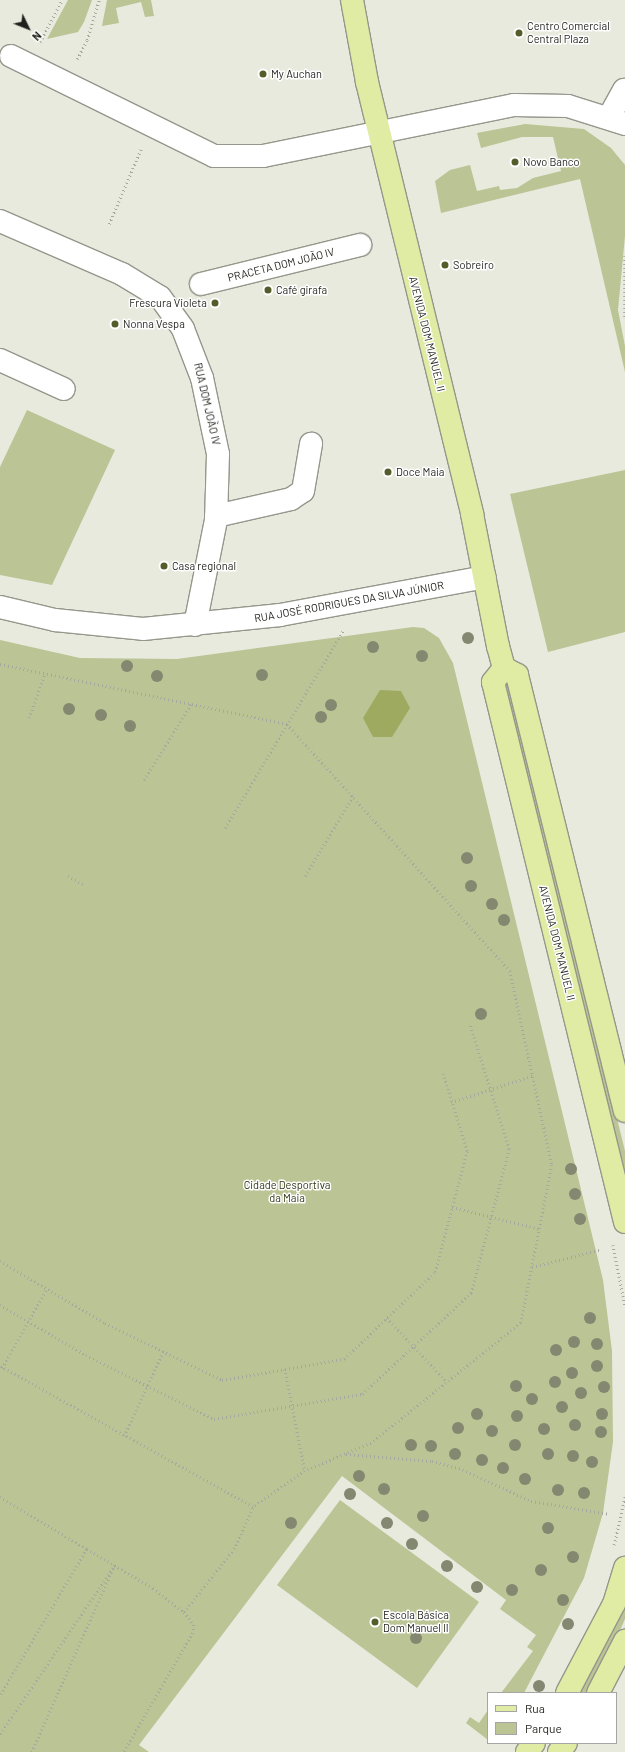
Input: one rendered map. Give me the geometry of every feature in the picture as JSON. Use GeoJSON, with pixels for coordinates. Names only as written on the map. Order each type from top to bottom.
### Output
{"type":"FeatureCollection","features":[{"type":"Feature","properties":{"kind":"main road","name":"AVENIDA DOM MANUEL II"},"geometry":{"type":"LineString","coordinates":[[352,0],[378,133],[484,577],[504,668],[493,682],[625,1222]]}},
{"type":"Feature","properties":{"kind":"main road"},"geometry":{"type":"LineString","coordinates":[[504,668],[517,675],[625,1110]]}},
{"type":"Feature","properties":{"kind":"main road"},"geometry":{"type":"LineString","coordinates":[[568,1692],[614,1604],[625,1568]]}},
{"type":"Feature","properties":{"kind":"main road"},"geometry":{"type":"LineString","coordinates":[[599,1692],[625,1641]]}},
{"type":"Feature","properties":{"kind":"main road"},"geometry":{"type":"LineString","coordinates":[[527,1752],[533,1744]]}},
{"type":"Feature","properties":{"kind":"main road"},"geometry":{"type":"LineString","coordinates":[[559,1752],[565,1744]]}},
{"type":"Feature","properties":{"kind":"street"},"geometry":{"type":"LineString","coordinates":[[20,60],[150,126],[214,156],[239,159],[378,133],[492,108],[537,103],[568,106],[617,121],[624,90]]}},
{"type":"Feature","properties":{"kind":"street","name":"RUA DOM JOÃO IV"},"geometry":{"type":"LineString","coordinates":[[0,221],[122,274],[160,297],[172,310],[202,378],[218,454],[216,516],[195,625]]}},
{"type":"Feature","properties":{"kind":"street","name":"PRACETA DOM JOÃO IV"},"geometry":{"type":"LineString","coordinates":[[201,284],[360,245]]}},
{"type":"Feature","properties":{"kind":"street"},"geometry":{"type":"LineString","coordinates":[[0,360],[64,389]]}},
{"type":"Feature","properties":{"kind":"street"},"geometry":{"type":"LineString","coordinates":[[216,516],[291,499],[303,491],[311,444]]}},
{"type":"Feature","properties":{"kind":"street","name":"RUA JOSÉ RODRIGUES DA SILVA JÚNIOR"},"geometry":{"type":"LineString","coordinates":[[0,607],[55,620],[143,629],[195,625],[280,615],[484,577]]}},
{"type":"Feature","properties":{"kind":"path"},"geometry":{"type":"LineString","coordinates":[[20,60],[62,0]]}},
{"type":"Feature","properties":{"kind":"path"},"geometry":{"type":"LineString","coordinates":[[74,65],[88,40],[99,0]]}},
{"type":"Feature","properties":{"kind":"path"},"geometry":{"type":"LineString","coordinates":[[109,224],[150,126]]}},
{"type":"Feature","properties":{"kind":"path"},"geometry":{"type":"LineString","coordinates":[[625,256],[625,318]]}},
{"type":"Feature","properties":{"kind":"path"},"geometry":{"type":"LineString","coordinates":[[225,828],[343,631]]}},
{"type":"Feature","properties":{"kind":"path"},"geometry":{"type":"LineString","coordinates":[[0,664],[287,724],[510,971],[535,1075],[552,1165],[521,1323],[371,1443],[305,1471],[253,1507],[234,1549],[184,1612]]}},
{"type":"Feature","properties":{"kind":"path"},"geometry":{"type":"LineString","coordinates":[[29,718],[45,673]]}},
{"type":"Feature","properties":{"kind":"path"},"geometry":{"type":"LineString","coordinates":[[144,780],[191,704]]}},
{"type":"Feature","properties":{"kind":"path"},"geometry":{"type":"LineString","coordinates":[[305,876],[353,796]]}},
{"type":"Feature","properties":{"kind":"path"},"geometry":{"type":"LineString","coordinates":[[68,876],[84,885]]}},
{"type":"Feature","properties":{"kind":"path"},"geometry":{"type":"LineString","coordinates":[[0,1305],[147,1387],[214,1419],[293,1407],[362,1394],[471,1293],[510,1149],[470,1025]]}},
{"type":"Feature","properties":{"kind":"path"},"geometry":{"type":"LineString","coordinates":[[0,1261],[163,1352],[222,1380],[344,1359],[435,1272],[467,1151],[443,1074]]}},
{"type":"Feature","properties":{"kind":"path"},"geometry":{"type":"LineString","coordinates":[[452,1102],[535,1075]]}},
{"type":"Feature","properties":{"kind":"path"},"geometry":{"type":"LineString","coordinates":[[452,1207],[540,1229]]}},
{"type":"Feature","properties":{"kind":"path"},"geometry":{"type":"LineString","coordinates":[[532,1268],[602,1249]]}},
{"type":"Feature","properties":{"kind":"path"},"geometry":{"type":"LineString","coordinates":[[47,1288],[1,1367],[253,1507]]}},
{"type":"Feature","properties":{"kind":"path"},"geometry":{"type":"LineString","coordinates":[[387,1318],[447,1382]]}},
{"type":"Feature","properties":{"kind":"path"},"geometry":{"type":"LineString","coordinates":[[124,1436],[163,1352]]}},
{"type":"Feature","properties":{"kind":"path"},"geometry":{"type":"LineString","coordinates":[[285,1369],[305,1471]]}},
{"type":"Feature","properties":{"kind":"path"},"geometry":{"type":"LineString","coordinates":[[345,1454],[432,1461],[459,1468],[531,1502],[610,1514]]}},
{"type":"Feature","properties":{"kind":"path"},"geometry":{"type":"LineString","coordinates":[[0,1497],[115,1565],[184,1612],[194,1625],[193,1633],[124,1752]]}},
{"type":"Feature","properties":{"kind":"path"},"geometry":{"type":"LineString","coordinates":[[0,1696],[87,1549]]}},
{"type":"Feature","properties":{"kind":"path"},"geometry":{"type":"LineString","coordinates":[[0,1734],[115,1565]]}},
{"type":"Feature","properties":{"kind":"path"},"geometry":{"type":"LineString","coordinates":[[32,1752],[115,1565]]}},
{"type":"Feature","properties":{"kind":"green space"},"geometry":{"type":"Polygon","coordinates":[[[68,0],[92,0],[84,22],[78,32],[47,39],[68,0]]]}},
{"type":"Feature","properties":{"kind":"green space"},"geometry":{"type":"Polygon","coordinates":[[[107,0],[151,0],[154,16],[145,17],[141,2],[116,8],[119,23],[102,26],[107,0]]]}},
{"type":"Feature","properties":{"kind":"green space"},"geometry":{"type":"Polygon","coordinates":[[[525,124],[584,129],[611,148],[625,165],[625,236],[618,310],[625,346],[625,372],[580,179],[441,213],[435,181],[450,170],[470,165],[477,191],[499,186],[500,190],[517,188],[533,178],[561,171],[553,137],[522,137],[481,148],[477,133],[525,124]]]}},
{"type":"Feature","properties":{"kind":"green space"},"geometry":{"type":"Polygon","coordinates":[[[27,410],[115,450],[52,585],[0,575],[0,467],[27,410]]]}},
{"type":"Feature","properties":{"kind":"green space"},"geometry":{"type":"Polygon","coordinates":[[[625,470],[625,632],[548,652],[510,494],[625,470]]]}},
{"type":"Feature","properties":{"kind":"green space","name":"Cidade Desportiva da Maia"},"geometry":{"type":"Polygon","coordinates":[[[413,627],[424,628],[439,638],[453,663],[603,1280],[612,1351],[613,1442],[603,1513],[584,1578],[525,1692],[502,1692],[533,1651],[527,1647],[536,1635],[500,1609],[506,1600],[342,1476],[139,1745],[149,1752],[0,1752],[0,640],[80,658],[177,659],[413,627]]]}},
{"type":"Feature","properties":{"kind":"green space"},"geometry":{"type":"Polygon","coordinates":[[[507,672],[625,1151],[625,1177],[501,674],[507,672]]]}},
{"type":"Feature","properties":{"kind":"green space"},"geometry":{"type":"Polygon","coordinates":[[[340,1500],[479,1602],[417,1688],[277,1585],[340,1500]]]}},
{"type":"Feature","properties":{"kind":"green space"},"geometry":{"type":"Polygon","coordinates":[[[625,1607],[625,1619],[616,1640],[587,1692],[581,1692],[625,1607]]]}},
{"type":"Feature","properties":{"kind":"green space"},"geometry":{"type":"Polygon","coordinates":[[[487,1711],[487,1739],[466,1723],[470,1717],[479,1723],[487,1711]]]}},
{"type":"Feature","properties":{"kind":"shaded area"},"geometry":{"type":"Polygon","coordinates":[[[380,690],[401,691],[410,708],[392,737],[373,737],[363,718],[380,690]]]}},
{"type":"Feature","properties":{"kind":"place","name":"Centro Comercial Central Plaza"},"geometry":{"type":"Point","coordinates":[519,33]}},
{"type":"Feature","properties":{"kind":"place","name":"My Auchan"},"geometry":{"type":"Point","coordinates":[263,74]}},
{"type":"Feature","properties":{"kind":"place","name":"Novo Banco"},"geometry":{"type":"Point","coordinates":[515,162]}},
{"type":"Feature","properties":{"kind":"place","name":"Sobreiro"},"geometry":{"type":"Point","coordinates":[445,265]}},
{"type":"Feature","properties":{"kind":"place","name":"Café girafa"},"geometry":{"type":"Point","coordinates":[268,290]}},
{"type":"Feature","properties":{"kind":"place","name":"Frescura Violeta"},"geometry":{"type":"Point","coordinates":[215,303]}},
{"type":"Feature","properties":{"kind":"place","name":"Nonna Vespa"},"geometry":{"type":"Point","coordinates":[115,324]}},
{"type":"Feature","properties":{"kind":"place","name":"Doce Maia"},"geometry":{"type":"Point","coordinates":[388,472]}},
{"type":"Feature","properties":{"kind":"place","name":"Casa regional"},"geometry":{"type":"Point","coordinates":[164,566]}},
{"type":"Feature","properties":{"kind":"place","name":"Escola Básica Dom Manuel II"},"geometry":{"type":"Point","coordinates":[375,1622]}}]}
